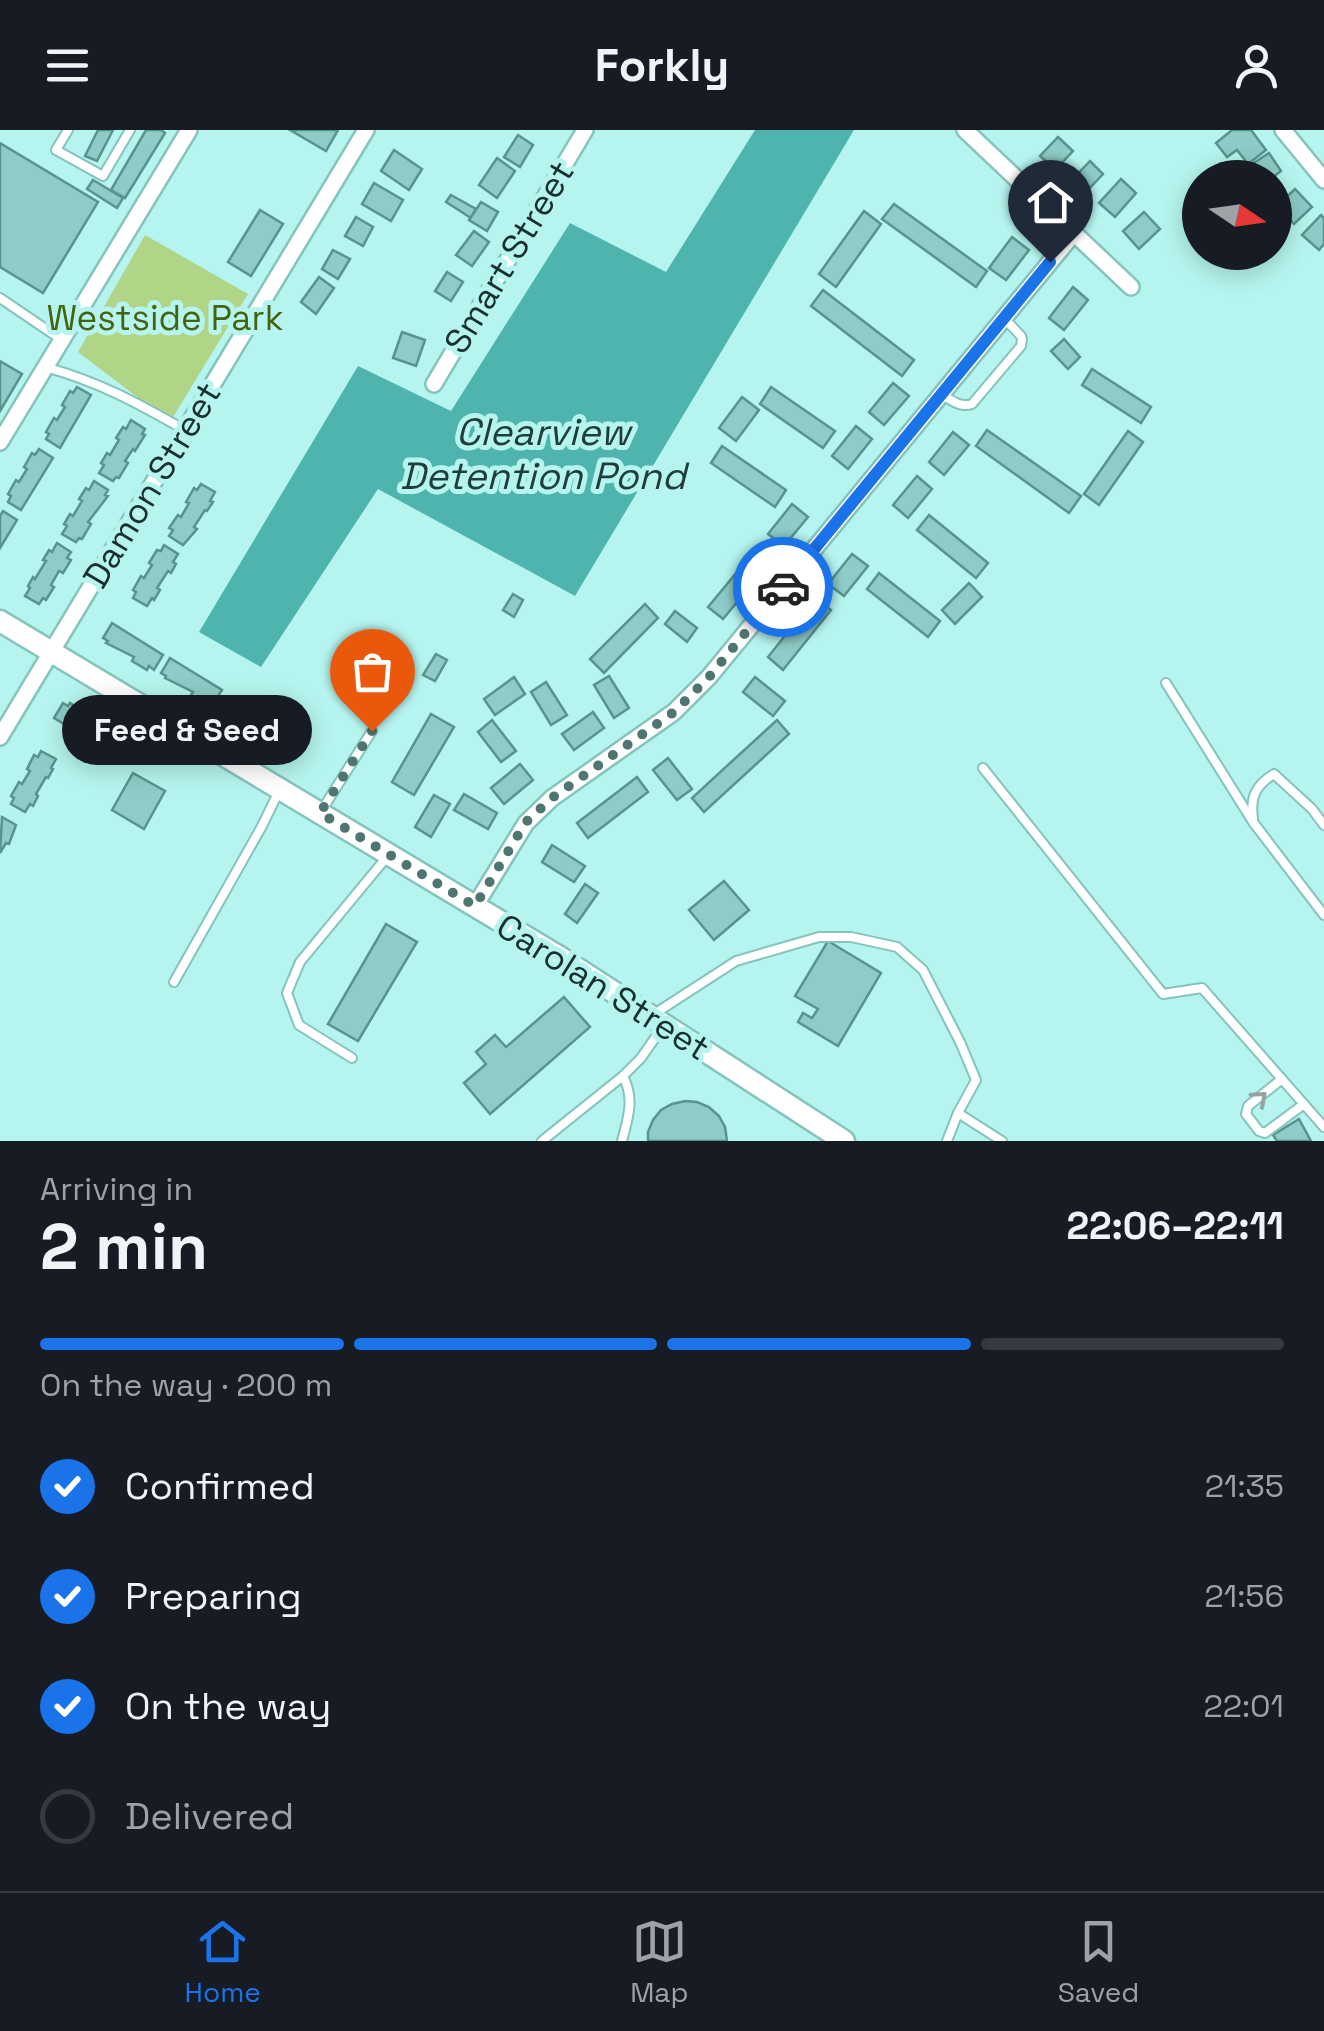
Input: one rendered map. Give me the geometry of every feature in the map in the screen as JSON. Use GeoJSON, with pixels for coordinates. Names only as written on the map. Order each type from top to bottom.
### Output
{"type":"FeatureCollection","features":[{"type":"Feature","properties":{"kind":"street"},"geometry":{"type":"LineString","coordinates":[[0,442],[189,130]]}},
{"type":"Feature","properties":{"kind":"street","name":"Damon Street"},"geometry":{"type":"LineString","coordinates":[[0,737],[366,130]]}},
{"type":"Feature","properties":{"kind":"street","name":"Smart Street"},"geometry":{"type":"LineString","coordinates":[[434,384],[584,130]]}},
{"type":"Feature","properties":{"kind":"street"},"geometry":{"type":"LineString","coordinates":[[964,130],[1131,287]]}},
{"type":"Feature","properties":{"kind":"street"},"geometry":{"type":"LineString","coordinates":[[1283,130],[1324,180]]}},
{"type":"Feature","properties":{"kind":"street"},"geometry":{"type":"LineString","coordinates":[[475,906],[526,822],[552,798],[674,712],[709,677],[1074,233]]}},
{"type":"Feature","properties":{"kind":"street","name":"Carolan Street"},"geometry":{"type":"LineString","coordinates":[[0,621],[475,906],[844,1141]]}},
{"type":"Feature","properties":{"kind":"lane"},"geometry":{"type":"LineString","coordinates":[[68,130],[56,150],[103,176],[130,130]]}},
{"type":"Feature","properties":{"kind":"lane"},"geometry":{"type":"LineString","coordinates":[[0,298],[62,340]]}},
{"type":"Feature","properties":{"kind":"lane"},"geometry":{"type":"LineString","coordinates":[[941,394],[958,404],[972,404],[1021,346],[1022,339],[1004,318]]}},
{"type":"Feature","properties":{"kind":"lane"},"geometry":{"type":"LineString","coordinates":[[45,367],[113,390],[186,430]]}},
{"type":"Feature","properties":{"kind":"lane"},"geometry":{"type":"LineString","coordinates":[[1166,683],[1253,822],[1324,915]]}},
{"type":"Feature","properties":{"kind":"lane"},"geometry":{"type":"LineString","coordinates":[[320,813],[372,731]]}},
{"type":"Feature","properties":{"kind":"lane"},"geometry":{"type":"LineString","coordinates":[[983,768],[1164,994],[1202,988],[1324,1127]]}},
{"type":"Feature","properties":{"kind":"lane"},"geometry":{"type":"LineString","coordinates":[[1253,822],[1251,805],[1260,783],[1274,774],[1324,825]]}},
{"type":"Feature","properties":{"kind":"lane"},"geometry":{"type":"LineString","coordinates":[[174,982],[280,789]]}},
{"type":"Feature","properties":{"kind":"lane"},"geometry":{"type":"LineString","coordinates":[[352,1058],[299,1025],[287,993],[300,962],[389,854]]}},
{"type":"Feature","properties":{"kind":"lane"},"geometry":{"type":"LineString","coordinates":[[542,1141],[624,1076],[648,1049],[657,1020],[736,962],[819,936],[851,937],[897,947],[923,970],[976,1080],[948,1141]]}},
{"type":"Feature","properties":{"kind":"lane"},"geometry":{"type":"LineString","coordinates":[[622,1141],[631,1090],[624,1076]]}},
{"type":"Feature","properties":{"kind":"lane"},"geometry":{"type":"LineString","coordinates":[[1282,1079],[1248,1106],[1246,1114],[1259,1131],[1265,1133],[1304,1104]]}},
{"type":"Feature","properties":{"kind":"lane"},"geometry":{"type":"LineString","coordinates":[[958,1113],[1002,1141]]}},
{"type":"Feature","properties":{"kind":"green space","name":"Westside Park"},"geometry":{"type":"Polygon","coordinates":[[[145,235],[248,294],[170,422],[78,352],[145,235]]]}},
{"type":"Feature","properties":{"kind":"water","name":"Clearview Detention Pond"},"geometry":{"type":"Polygon","coordinates":[[[755,130],[854,130],[575,596],[378,489],[261,667],[199,632],[358,366],[451,411],[570,223],[666,272],[755,130]]]}},
{"type":"Feature","properties":{"kind":"building"},"geometry":{"type":"Polygon","coordinates":[[[98,130],[113,130],[97,161],[85,156],[98,130]]]}},
{"type":"Feature","properties":{"kind":"building"},"geometry":{"type":"Polygon","coordinates":[[[146,130],[165,133],[125,198],[111,190],[146,130]]]}},
{"type":"Feature","properties":{"kind":"building"},"geometry":{"type":"Polygon","coordinates":[[[290,130],[338,130],[326,151],[290,130]]]}},
{"type":"Feature","properties":{"kind":"building"},"geometry":{"type":"Polygon","coordinates":[[[1232,130],[1251,130],[1266,150],[1253,160],[1245,160],[1237,150],[1227,157],[1216,143],[1232,130]]]}},
{"type":"Feature","properties":{"kind":"building"},"geometry":{"type":"Polygon","coordinates":[[[518,135],[533,145],[520,167],[504,157],[518,135]]]}},
{"type":"Feature","properties":{"kind":"building"},"geometry":{"type":"Polygon","coordinates":[[[1058,137],[1073,151],[1055,170],[1040,156],[1058,137]]]}},
{"type":"Feature","properties":{"kind":"building"},"geometry":{"type":"Polygon","coordinates":[[[0,143],[98,202],[43,293],[0,267],[0,143]]]}},
{"type":"Feature","properties":{"kind":"building"},"geometry":{"type":"Polygon","coordinates":[[[394,150],[422,169],[409,190],[381,171],[394,150]]]}},
{"type":"Feature","properties":{"kind":"building"},"geometry":{"type":"Polygon","coordinates":[[[497,158],[515,171],[497,198],[479,185],[497,158]]]}},
{"type":"Feature","properties":{"kind":"building"},"geometry":{"type":"Polygon","coordinates":[[[1090,161],[1103,174],[1083,195],[1070,182],[1090,161]]]}},
{"type":"Feature","properties":{"kind":"building"},"geometry":{"type":"Polygon","coordinates":[[[1121,179],[1136,193],[1115,217],[1099,203],[1121,179]]]}},
{"type":"Feature","properties":{"kind":"building"},"geometry":{"type":"Polygon","coordinates":[[[93,180],[123,198],[117,208],[87,189],[93,180]]]}},
{"type":"Feature","properties":{"kind":"building"},"geometry":{"type":"Polygon","coordinates":[[[374,183],[403,200],[391,221],[362,204],[374,183]]]}},
{"type":"Feature","properties":{"kind":"building"},"geometry":{"type":"Polygon","coordinates":[[[1295,189],[1312,207],[1294,224],[1292,222],[1295,189]]]}},
{"type":"Feature","properties":{"kind":"building"},"geometry":{"type":"Polygon","coordinates":[[[451,195],[476,209],[471,218],[446,202],[451,195]]]}},
{"type":"Feature","properties":{"kind":"building"},"geometry":{"type":"Polygon","coordinates":[[[481,202],[498,212],[487,231],[469,220],[481,202]]]}},
{"type":"Feature","properties":{"kind":"building"},"geometry":{"type":"Polygon","coordinates":[[[894,204],[987,271],[976,287],[882,219],[894,204]]]}},
{"type":"Feature","properties":{"kind":"building"},"geometry":{"type":"Polygon","coordinates":[[[260,210],[283,224],[251,276],[228,262],[260,210]]]}},
{"type":"Feature","properties":{"kind":"building"},"geometry":{"type":"Polygon","coordinates":[[[864,211],[881,224],[836,287],[819,274],[864,211]]]}},
{"type":"Feature","properties":{"kind":"building"},"geometry":{"type":"Polygon","coordinates":[[[1144,212],[1160,229],[1139,249],[1123,231],[1144,212]]]}},
{"type":"Feature","properties":{"kind":"building"},"geometry":{"type":"Polygon","coordinates":[[[1321,215],[1324,244],[1319,250],[1302,235],[1321,215]]]}},
{"type":"Feature","properties":{"kind":"building"},"geometry":{"type":"Polygon","coordinates":[[[356,217],[373,227],[363,246],[345,236],[356,217]]]}},
{"type":"Feature","properties":{"kind":"building"},"geometry":{"type":"Polygon","coordinates":[[[474,231],[489,242],[472,266],[456,255],[474,231]]]}},
{"type":"Feature","properties":{"kind":"building"},"geometry":{"type":"Polygon","coordinates":[[[1012,237],[1029,250],[1006,280],[989,268],[1012,237]]]}},
{"type":"Feature","properties":{"kind":"building"},"geometry":{"type":"Polygon","coordinates":[[[333,250],[350,259],[338,279],[322,269],[333,250]]]}},
{"type":"Feature","properties":{"kind":"building"},"geometry":{"type":"Polygon","coordinates":[[[447,272],[463,282],[451,301],[435,291],[447,272]]]}},
{"type":"Feature","properties":{"kind":"building"},"geometry":{"type":"Polygon","coordinates":[[[319,277],[334,288],[316,314],[301,302],[319,277]]]}},
{"type":"Feature","properties":{"kind":"building"},"geometry":{"type":"Polygon","coordinates":[[[1073,287],[1088,300],[1064,330],[1049,318],[1073,287]]]}},
{"type":"Feature","properties":{"kind":"building"},"geometry":{"type":"Polygon","coordinates":[[[823,290],[914,360],[902,376],[811,306],[823,290]]]}},
{"type":"Feature","properties":{"kind":"building"},"geometry":{"type":"Polygon","coordinates":[[[402,332],[425,340],[416,366],[393,358],[402,332]]]}},
{"type":"Feature","properties":{"kind":"building"},"geometry":{"type":"Polygon","coordinates":[[[1064,339],[1080,357],[1068,369],[1051,351],[1064,339]]]}},
{"type":"Feature","properties":{"kind":"building"},"geometry":{"type":"Polygon","coordinates":[[[0,361],[22,374],[0,411],[0,361]]]}},
{"type":"Feature","properties":{"kind":"building"},"geometry":{"type":"Polygon","coordinates":[[[1092,369],[1151,407],[1141,423],[1082,385],[1092,369]]]}},
{"type":"Feature","properties":{"kind":"building"},"geometry":{"type":"Polygon","coordinates":[[[893,383],[909,396],[884,425],[869,412],[893,383]]]}},
{"type":"Feature","properties":{"kind":"building"},"geometry":{"type":"Polygon","coordinates":[[[77,387],[91,395],[60,448],[46,439],[46,432],[65,407],[62,405],[70,391],[73,393],[77,387]]]}},
{"type":"Feature","properties":{"kind":"building"},"geometry":{"type":"Polygon","coordinates":[[[771,387],[835,431],[823,448],[760,404],[771,387]]]}},
{"type":"Feature","properties":{"kind":"building"},"geometry":{"type":"Polygon","coordinates":[[[742,397],[759,410],[736,441],[719,428],[742,397]]]}},
{"type":"Feature","properties":{"kind":"building"},"geometry":{"type":"Polygon","coordinates":[[[131,420],[145,429],[145,435],[125,461],[128,463],[119,478],[113,481],[99,473],[104,465],[101,463],[131,420]]]}},
{"type":"Feature","properties":{"kind":"building"},"geometry":{"type":"Polygon","coordinates":[[[856,426],[872,439],[848,469],[832,456],[856,426]]]}},
{"type":"Feature","properties":{"kind":"building"},"geometry":{"type":"Polygon","coordinates":[[[987,430],[1081,496],[1069,513],[976,446],[987,430]]]}},
{"type":"Feature","properties":{"kind":"building"},"geometry":{"type":"Polygon","coordinates":[[[1128,431],[1143,442],[1099,505],[1084,494],[1128,431]]]}},
{"type":"Feature","properties":{"kind":"building"},"geometry":{"type":"Polygon","coordinates":[[[953,432],[969,445],[944,475],[929,462],[953,432]]]}},
{"type":"Feature","properties":{"kind":"building"},"geometry":{"type":"Polygon","coordinates":[[[722,446],[786,490],[775,507],[711,463],[722,446]]]}},
{"type":"Feature","properties":{"kind":"building"},"geometry":{"type":"Polygon","coordinates":[[[39,449],[53,458],[21,510],[8,502],[8,494],[27,469],[24,467],[32,453],[35,455],[39,449]]]}},
{"type":"Feature","properties":{"kind":"building"},"geometry":{"type":"Polygon","coordinates":[[[917,476],[932,489],[908,518],[893,505],[917,476]]]}},
{"type":"Feature","properties":{"kind":"building"},"geometry":{"type":"Polygon","coordinates":[[[94,481],[108,490],[108,496],[88,522],[91,524],[82,539],[76,542],[62,534],[67,526],[64,524],[94,481]]]}},
{"type":"Feature","properties":{"kind":"building"},"geometry":{"type":"Polygon","coordinates":[[[201,484],[215,492],[210,501],[213,502],[183,545],[169,536],[173,530],[169,528],[178,515],[181,517],[194,488],[197,490],[201,484]]]}},
{"type":"Feature","properties":{"kind":"building"},"geometry":{"type":"Polygon","coordinates":[[[792,504],[808,517],[784,546],[768,534],[792,504]]]}},
{"type":"Feature","properties":{"kind":"building"},"geometry":{"type":"Polygon","coordinates":[[[3,511],[17,520],[0,548],[0,516],[3,511]]]}},
{"type":"Feature","properties":{"kind":"building"},"geometry":{"type":"Polygon","coordinates":[[[929,515],[988,563],[976,578],[917,530],[929,515]]]}},
{"type":"Feature","properties":{"kind":"building"},"geometry":{"type":"Polygon","coordinates":[[[57,543],[71,552],[67,558],[71,560],[63,573],[59,571],[46,600],[43,598],[39,604],[25,596],[49,550],[52,552],[57,543]]]}},
{"type":"Feature","properties":{"kind":"building"},"geometry":{"type":"Polygon","coordinates":[[[164,545],[178,554],[173,562],[176,564],[147,606],[133,598],[133,590],[164,545]]]}},
{"type":"Feature","properties":{"kind":"building"},"geometry":{"type":"Polygon","coordinates":[[[757,548],[772,560],[723,619],[708,607],[757,548]]]}},
{"type":"Feature","properties":{"kind":"building"},"geometry":{"type":"Polygon","coordinates":[[[852,554],[868,566],[844,596],[828,584],[852,554]]]}},
{"type":"Feature","properties":{"kind":"building"},"geometry":{"type":"Polygon","coordinates":[[[879,573],[940,621],[928,637],[867,589],[879,573]]]}},
{"type":"Feature","properties":{"kind":"building"},"geometry":{"type":"Polygon","coordinates":[[[969,583],[982,597],[955,624],[942,610],[969,583]]]}},
{"type":"Feature","properties":{"kind":"building"},"geometry":{"type":"Polygon","coordinates":[[[513,594],[523,600],[514,617],[503,610],[513,594]]]}},
{"type":"Feature","properties":{"kind":"building"},"geometry":{"type":"Polygon","coordinates":[[[815,598],[831,610],[783,670],[768,657],[815,598]]]}},
{"type":"Feature","properties":{"kind":"building"},"geometry":{"type":"Polygon","coordinates":[[[645,604],[658,618],[604,673],[590,659],[645,604]]]}},
{"type":"Feature","properties":{"kind":"building"},"geometry":{"type":"Polygon","coordinates":[[[675,611],[697,628],[687,642],[665,624],[675,611]]]}},
{"type":"Feature","properties":{"kind":"building"},"geometry":{"type":"Polygon","coordinates":[[[112,623],[163,655],[154,670],[149,666],[147,670],[132,661],[134,657],[106,643],[103,638],[112,623]]]}},
{"type":"Feature","properties":{"kind":"building"},"geometry":{"type":"Polygon","coordinates":[[[436,654],[447,660],[435,681],[423,675],[436,654]]]}},
{"type":"Feature","properties":{"kind":"building"},"geometry":{"type":"Polygon","coordinates":[[[170,658],[222,690],[213,704],[206,704],[191,695],[193,692],[165,678],[161,673],[170,658]]]}},
{"type":"Feature","properties":{"kind":"building"},"geometry":{"type":"Polygon","coordinates":[[[609,676],[629,708],[614,718],[594,685],[609,676]]]}},
{"type":"Feature","properties":{"kind":"building"},"geometry":{"type":"Polygon","coordinates":[[[514,677],[525,694],[495,715],[484,699],[514,677]]]}},
{"type":"Feature","properties":{"kind":"building"},"geometry":{"type":"Polygon","coordinates":[[[755,677],[785,701],[773,716],[743,692],[755,677]]]}},
{"type":"Feature","properties":{"kind":"building"},"geometry":{"type":"Polygon","coordinates":[[[546,682],[567,715],[551,725],[531,692],[546,682]]]}},
{"type":"Feature","properties":{"kind":"building"},"geometry":{"type":"Polygon","coordinates":[[[63,703],[70,703],[83,715],[111,729],[115,734],[106,749],[54,718],[63,703]]]}},
{"type":"Feature","properties":{"kind":"building"},"geometry":{"type":"Polygon","coordinates":[[[593,712],[604,728],[574,750],[562,734],[593,712]]]}},
{"type":"Feature","properties":{"kind":"building"},"geometry":{"type":"Polygon","coordinates":[[[431,714],[454,727],[414,795],[392,782],[431,714]]]}},
{"type":"Feature","properties":{"kind":"building"},"geometry":{"type":"Polygon","coordinates":[[[492,720],[516,751],[501,762],[478,732],[492,720]]]}},
{"type":"Feature","properties":{"kind":"building"},"geometry":{"type":"Polygon","coordinates":[[[777,720],[789,734],[704,812],[692,798],[777,720]]]}},
{"type":"Feature","properties":{"kind":"building"},"geometry":{"type":"Polygon","coordinates":[[[41,751],[56,759],[33,806],[30,804],[25,812],[11,804],[11,796],[30,771],[27,769],[34,755],[38,757],[41,751]]]}},
{"type":"Feature","properties":{"kind":"building"},"geometry":{"type":"Polygon","coordinates":[[[668,758],[692,789],[677,800],[653,770],[668,758]]]}},
{"type":"Feature","properties":{"kind":"building"},"geometry":{"type":"Polygon","coordinates":[[[520,764],[533,780],[504,804],[491,788],[520,764]]]}},
{"type":"Feature","properties":{"kind":"building"},"geometry":{"type":"Polygon","coordinates":[[[133,773],[165,791],[144,829],[112,810],[133,773]]]}},
{"type":"Feature","properties":{"kind":"building"},"geometry":{"type":"Polygon","coordinates":[[[637,777],[648,792],[588,838],[577,823],[637,777]]]}},
{"type":"Feature","properties":{"kind":"building"},"geometry":{"type":"Polygon","coordinates":[[[464,794],[497,813],[488,829],[454,810],[464,794]]]}},
{"type":"Feature","properties":{"kind":"building"},"geometry":{"type":"Polygon","coordinates":[[[434,795],[450,804],[431,837],[415,827],[434,795]]]}},
{"type":"Feature","properties":{"kind":"building"},"geometry":{"type":"Polygon","coordinates":[[[2,817],[16,825],[9,844],[0,853],[2,817]]]}},
{"type":"Feature","properties":{"kind":"building"},"geometry":{"type":"Polygon","coordinates":[[[552,845],[585,866],[574,882],[542,862],[552,845]]]}},
{"type":"Feature","properties":{"kind":"building"},"geometry":{"type":"Polygon","coordinates":[[[724,881],[749,910],[714,940],[689,910],[724,881]]]}},
{"type":"Feature","properties":{"kind":"building"},"geometry":{"type":"Polygon","coordinates":[[[585,884],[598,893],[577,923],[565,914],[585,884]]]}},
{"type":"Feature","properties":{"kind":"building"},"geometry":{"type":"Polygon","coordinates":[[[386,924],[417,942],[358,1041],[328,1024],[386,924]]]}},
{"type":"Feature","properties":{"kind":"building"},"geometry":{"type":"Polygon","coordinates":[[[828,941],[881,973],[838,1046],[798,1022],[803,1013],[812,1018],[818,1009],[795,996],[828,941]]]}},
{"type":"Feature","properties":{"kind":"building"},"geometry":{"type":"Polygon","coordinates":[[[564,997],[590,1027],[490,1114],[464,1083],[486,1064],[476,1052],[495,1035],[506,1047],[564,997]]]}},
{"type":"Feature","properties":{"kind":"building"},"geometry":{"type":"Polygon","coordinates":[[[685,1101],[709,1107],[719,1116],[727,1141],[648,1141],[653,1120],[661,1110],[685,1101]]]}},
{"type":"Feature","properties":{"kind":"building"},"geometry":{"type":"Polygon","coordinates":[[[1299,1119],[1311,1141],[1277,1141],[1273,1135],[1299,1119]]]}},
{"type":"Feature","properties":{"kind":"way so far"},"geometry":{"type":"LineString","coordinates":[[372,731],[320,813],[475,906],[526,822],[552,798],[674,712],[709,677],[783,587]]}},
{"type":"Feature","properties":{"kind":"place","name":"Feed & Seed"},"geometry":{"type":"Point","coordinates":[372,731]}},
{"type":"Feature","properties":{"kind":"route"},"geometry":{"type":"LineString","coordinates":[[783,587],[1050,262]]}}]}
